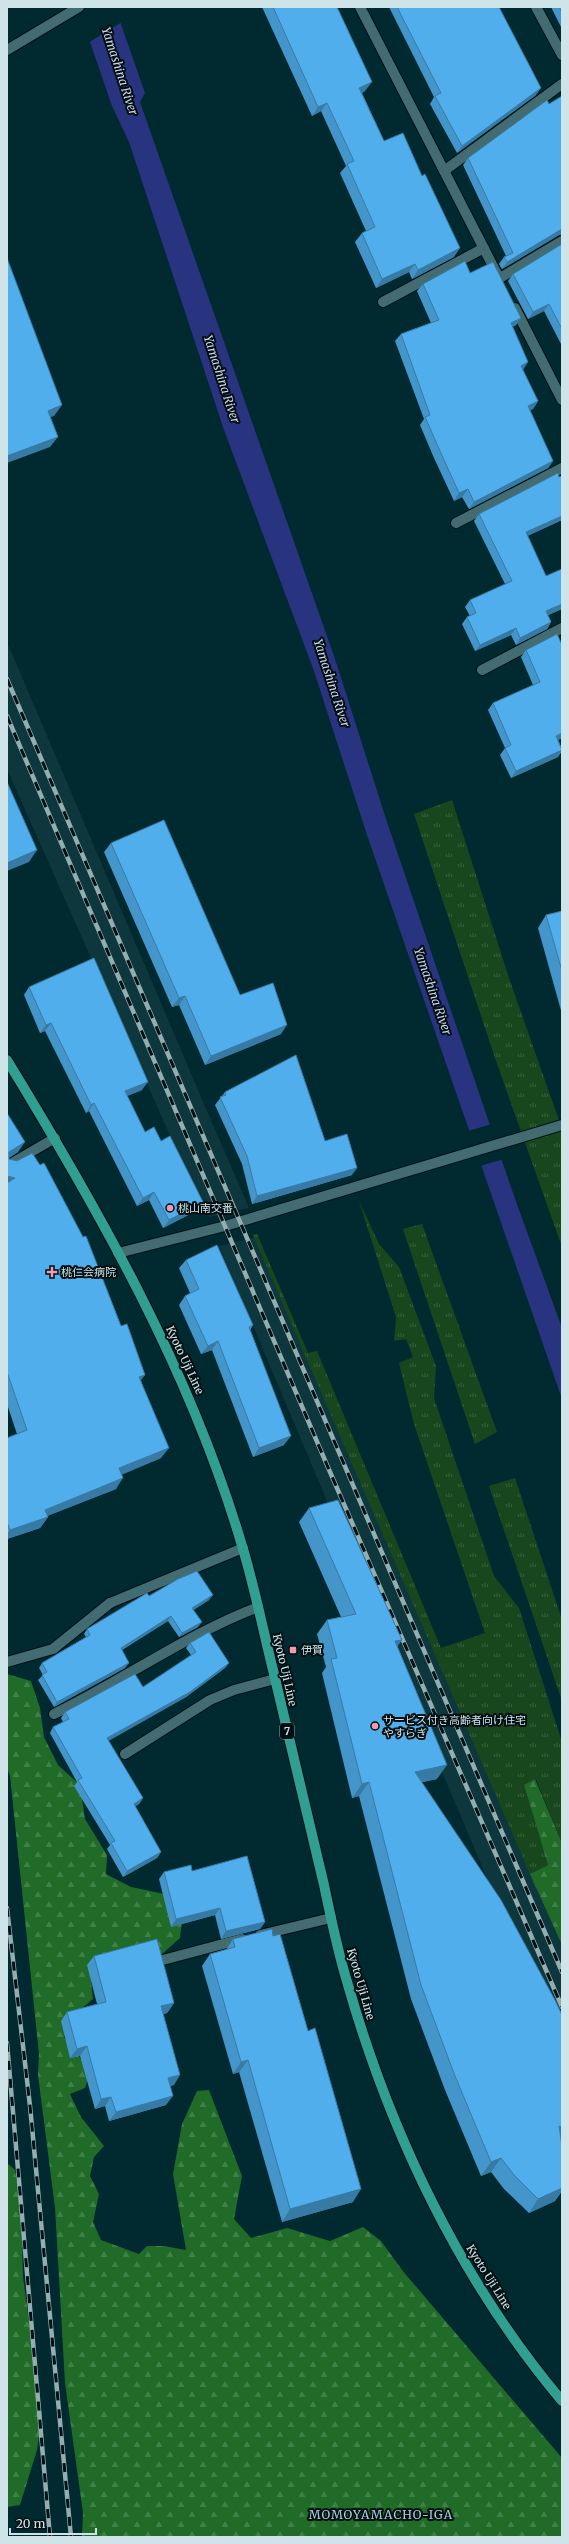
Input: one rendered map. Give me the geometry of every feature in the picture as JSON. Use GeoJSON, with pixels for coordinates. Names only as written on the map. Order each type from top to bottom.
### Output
{"type":"FeatureCollection","features":[{"type":"Feature","properties":{"kind":"main road","name":"Kyoto Uji Line"},"geometry":{"type":"LineString","coordinates":[[7,1060],[55,1138],[147,1306],[200,1419],[243,1548],[347,1982],[370,2057],[401,2138],[458,2250],[529,2362],[562,2401]]}},
{"type":"Feature","properties":{"kind":"street"},"geometry":{"type":"LineString","coordinates":[[7,50],[79,7]]}},
{"type":"Feature","properties":{"kind":"street"},"geometry":{"type":"LineString","coordinates":[[360,7],[501,281],[562,241]]}},
{"type":"Feature","properties":{"kind":"street"},"geometry":{"type":"LineString","coordinates":[[536,7],[562,54]]}},
{"type":"Feature","properties":{"kind":"street"},"geometry":{"type":"LineString","coordinates":[[444,171],[562,84]]}},
{"type":"Feature","properties":{"kind":"street"},"geometry":{"type":"LineString","coordinates":[[383,302],[484,248]]}},
{"type":"Feature","properties":{"kind":"street"},"geometry":{"type":"LineString","coordinates":[[510,298],[562,400]]}},
{"type":"Feature","properties":{"kind":"street"},"geometry":{"type":"LineString","coordinates":[[456,523],[562,468]]}},
{"type":"Feature","properties":{"kind":"street"},"geometry":{"type":"LineString","coordinates":[[482,670],[562,628]]}},
{"type":"Feature","properties":{"kind":"street"},"geometry":{"type":"LineString","coordinates":[[118,1253],[225,1226],[562,1125]]}},
{"type":"Feature","properties":{"kind":"street"},"geometry":{"type":"LineString","coordinates":[[7,1166],[55,1138]]}},
{"type":"Feature","properties":{"kind":"street"},"geometry":{"type":"LineString","coordinates":[[7,1662],[53,1648],[110,1603],[243,1548]]}},
{"type":"Feature","properties":{"kind":"street"},"geometry":{"type":"LineString","coordinates":[[54,1714],[93,1695],[232,1617],[258,1607]]}},
{"type":"Feature","properties":{"kind":"street"},"geometry":{"type":"LineString","coordinates":[[124,1754],[210,1700],[234,1690],[275,1679]]}},
{"type":"Feature","properties":{"kind":"street"},"geometry":{"type":"LineString","coordinates":[[159,1961],[331,1918]]}},
{"type":"Feature","properties":{"kind":"shaded area"},"geometry":{"type":"Polygon","coordinates":[[[7,642],[249,1208],[209,1217],[164,1122],[7,769],[7,642]]]}},
{"type":"Feature","properties":{"kind":"shaded area"},"geometry":{"type":"Polygon","coordinates":[[[256,1237],[456,1689],[562,1942],[562,2055],[219,1246],[256,1237]]]}},
{"type":"Feature","properties":{"kind":"green space"},"geometry":{"type":"Polygon","coordinates":[[[452,800],[509,978],[562,1129],[562,1247],[495,1058],[414,814],[452,800]]]}},
{"type":"Feature","properties":{"kind":"green space"},"geometry":{"type":"Polygon","coordinates":[[[359,1201],[379,1244],[399,1267],[436,1366],[434,1398],[494,1576],[519,1608],[562,1742],[562,1843],[536,1779],[524,1785],[548,1865],[530,1874],[253,1235],[257,1234],[308,1353],[317,1351],[441,1648],[485,1633],[414,1424],[399,1363],[413,1357],[406,1339],[394,1341],[396,1317],[359,1201]]]}},
{"type":"Feature","properties":{"kind":"green space"},"geometry":{"type":"Polygon","coordinates":[[[422,1224],[497,1432],[475,1444],[403,1229],[422,1224]]]}},
{"type":"Feature","properties":{"kind":"green space"},"geometry":{"type":"Polygon","coordinates":[[[515,1478],[562,1620],[562,1701],[489,1486],[515,1478]]]}},
{"type":"Feature","properties":{"kind":"green space"},"geometry":{"type":"Polygon","coordinates":[[[7,1674],[31,1681],[40,1708],[44,1737],[58,1765],[80,1785],[85,1819],[107,1855],[106,1874],[131,1887],[169,1895],[182,1920],[180,1938],[162,1954],[89,1964],[93,1999],[75,2014],[64,2037],[90,2071],[85,2088],[70,2094],[81,2117],[104,2146],[94,2157],[90,2176],[99,2194],[93,2222],[101,2240],[139,2254],[147,2246],[164,2246],[186,2250],[173,2174],[182,2124],[197,2091],[209,2090],[242,2176],[234,2219],[251,2238],[287,2228],[330,2241],[363,2227],[381,2241],[402,2270],[562,2458],[562,2537],[82,2537],[83,2513],[65,2383],[55,2208],[38,2075],[39,2054],[10,1776],[7,1768],[7,1674]]]}},
{"type":"Feature","properties":{"kind":"green space"},"geometry":{"type":"Polygon","coordinates":[[[535,1779],[562,1843],[562,1945],[530,1874],[548,1865],[524,1785],[535,1779]]]}},
{"type":"Feature","properties":{"kind":"green space"},"geometry":{"type":"Polygon","coordinates":[[[7,2163],[15,2170],[21,2210],[23,2277],[42,2416],[37,2450],[20,2505],[7,2507],[7,2163]]]}},
{"type":"Feature","properties":{"kind":"water","name":"Yamashina River"},"geometry":{"type":"Polygon","coordinates":[[[78,7],[115,7],[145,93],[140,102],[335,659],[387,822],[514,1196],[562,1328],[562,1399],[367,835],[314,671],[224,430],[129,142],[112,106],[78,7]]]}},
{"type":"Feature","properties":{"kind":"pier"},"geometry":{"type":"Polygon","coordinates":[[[76,7],[117,7],[122,22],[88,43],[76,7]]]}},
{"type":"Feature","properties":{"kind":"pier"},"geometry":{"type":"Polygon","coordinates":[[[492,1124],[504,1159],[480,1166],[468,1131],[492,1124]]]}},
{"type":"Feature","properties":{"kind":"building"},"geometry":{"type":"Polygon","coordinates":[[[273,7],[337,7],[372,82],[359,88],[384,141],[403,133],[422,176],[425,174],[460,248],[418,270],[415,264],[382,279],[362,233],[375,227],[347,164],[354,161],[327,103],[318,107],[273,7]]]}},
{"type":"Feature","properties":{"kind":"building"},"geometry":{"type":"Polygon","coordinates":[[[397,7],[499,7],[541,88],[462,146],[435,96],[441,93],[397,7]]]}},
{"type":"Feature","properties":{"kind":"building"},"geometry":{"type":"Polygon","coordinates":[[[562,96],[562,229],[507,262],[504,257],[513,253],[468,158],[547,100],[549,104],[562,96]]]}},
{"type":"Feature","properties":{"kind":"building"},"geometry":{"type":"Polygon","coordinates":[[[562,244],[562,329],[549,304],[533,312],[513,274],[562,244]]]}},
{"type":"Feature","properties":{"kind":"building"},"geometry":{"type":"Polygon","coordinates":[[[7,258],[62,405],[48,411],[58,437],[7,456],[7,258]]]}},
{"type":"Feature","properties":{"kind":"building"},"geometry":{"type":"Polygon","coordinates":[[[465,261],[470,273],[493,262],[521,318],[511,323],[528,362],[521,366],[538,401],[528,406],[553,461],[474,502],[468,489],[459,493],[425,417],[430,415],[401,334],[439,320],[423,284],[465,261]]]}},
{"type":"Feature","properties":{"kind":"building"},"geometry":{"type":"Polygon","coordinates":[[[558,473],[559,477],[562,476],[562,516],[526,532],[546,576],[562,569],[562,604],[546,611],[551,622],[520,638],[516,628],[480,645],[467,617],[476,613],[470,600],[512,581],[479,514],[558,473]]]}},
{"type":"Feature","properties":{"kind":"building"},"geometry":{"type":"Polygon","coordinates":[[[557,634],[562,645],[562,733],[556,736],[562,750],[516,771],[505,748],[511,745],[493,703],[540,682],[526,650],[557,634]]]}},
{"type":"Feature","properties":{"kind":"building"},"geometry":{"type":"Polygon","coordinates":[[[7,782],[37,850],[7,863],[7,782]]]}},
{"type":"Feature","properties":{"kind":"building"},"geometry":{"type":"Polygon","coordinates":[[[164,820],[240,995],[273,983],[287,1025],[211,1056],[185,996],[179,998],[111,843],[164,820]]]}},
{"type":"Feature","properties":{"kind":"building"},"geometry":{"type":"Polygon","coordinates":[[[562,911],[562,971],[546,915],[562,911]]]}},
{"type":"Feature","properties":{"kind":"building"},"geometry":{"type":"Polygon","coordinates":[[[94,958],[148,1082],[125,1091],[145,1132],[154,1127],[161,1141],[170,1136],[203,1202],[169,1220],[154,1192],[143,1198],[94,1103],[91,1105],[51,1023],[46,1025],[29,987],[94,958]]]}},
{"type":"Feature","properties":{"kind":"building"},"geometry":{"type":"Polygon","coordinates":[[[296,1055],[325,1141],[347,1134],[357,1168],[257,1196],[247,1156],[220,1097],[226,1095],[225,1092],[296,1055]]]}},
{"type":"Feature","properties":{"kind":"building"},"geometry":{"type":"Polygon","coordinates":[[[7,1113],[25,1142],[9,1152],[9,1159],[17,1161],[32,1153],[40,1165],[44,1163],[83,1237],[86,1236],[121,1326],[127,1324],[145,1375],[139,1377],[169,1448],[119,1468],[123,1478],[45,1510],[48,1517],[10,1530],[7,1522],[7,1438],[27,1430],[7,1372],[7,1183],[15,1178],[7,1176],[7,1113]]]}},
{"type":"Feature","properties":{"kind":"building"},"geometry":{"type":"Polygon","coordinates":[[[217,1245],[253,1325],[249,1327],[291,1436],[259,1448],[218,1341],[208,1346],[185,1296],[199,1289],[186,1260],[217,1245]]]}},
{"type":"Feature","properties":{"kind":"building"},"geometry":{"type":"Polygon","coordinates":[[[338,1500],[402,1640],[395,1641],[447,1765],[415,1772],[501,1900],[562,2015],[562,2127],[559,2126],[562,2146],[562,2188],[538,2199],[514,2175],[501,2158],[491,2162],[455,2076],[421,1985],[369,1782],[362,1784],[331,1659],[337,1658],[327,1620],[356,1614],[309,1508],[338,1500]]]}},
{"type":"Feature","properties":{"kind":"building"},"geometry":{"type":"Polygon","coordinates":[[[197,1571],[213,1595],[192,1608],[202,1622],[182,1633],[171,1616],[121,1648],[129,1663],[57,1702],[42,1675],[47,1672],[42,1663],[90,1635],[87,1629],[147,1593],[149,1596],[178,1579],[197,1571]]]}},
{"type":"Feature","properties":{"kind":"building"},"geometry":{"type":"Polygon","coordinates":[[[209,1632],[229,1663],[190,1692],[107,1738],[143,1798],[134,1804],[161,1852],[127,1871],[111,1843],[115,1841],[78,1780],[82,1778],[53,1727],[69,1719],[65,1712],[135,1674],[143,1687],[196,1652],[190,1643],[209,1632]]]}},
{"type":"Feature","properties":{"kind":"building"},"geometry":{"type":"Polygon","coordinates":[[[247,1856],[265,1922],[226,1931],[220,1908],[176,1919],[164,1872],[191,1865],[192,1871],[247,1856]]]}},
{"type":"Feature","properties":{"kind":"building"},"geometry":{"type":"Polygon","coordinates":[[[272,1929],[273,1936],[280,1934],[308,2031],[315,2028],[361,2189],[290,2209],[248,2060],[241,2062],[210,1954],[235,1947],[233,1939],[272,1929]]]}},
{"type":"Feature","properties":{"kind":"building"},"geometry":{"type":"Polygon","coordinates":[[[157,1939],[174,2003],[161,2006],[180,2075],[168,2078],[173,2096],[116,2112],[111,2097],[101,2099],[87,2046],[77,2049],[67,2012],[106,2002],[94,1956],[157,1939]]]}},
{"type":"Feature","properties":{"kind":"railway"},"geometry":{"type":"LineString","coordinates":[[7,679],[562,1972]]}},
{"type":"Feature","properties":{"kind":"railway"},"geometry":{"type":"LineString","coordinates":[[7,716],[327,1465],[562,2007]]}},
{"type":"Feature","properties":{"kind":"railway"},"geometry":{"type":"LineString","coordinates":[[7,1908],[30,2106],[71,2537]]}},
{"type":"Feature","properties":{"kind":"railway"},"geometry":{"type":"LineString","coordinates":[[7,2043],[50,2537]]}},
{"type":"Feature","properties":{"kind":"place","name":"桃山南交番"},"geometry":{"type":"Point","coordinates":[170,1208]}},
{"type":"Feature","properties":{"kind":"place","name":"桃仁会病院"},"geometry":{"type":"Point","coordinates":[52,1272]}},
{"type":"Feature","properties":{"kind":"place","name":"伊賀"},"geometry":{"type":"Point","coordinates":[293,1650]}},
{"type":"Feature","properties":{"kind":"place","name":"サービス付き高齢者向け住宅 やすらぎ"},"geometry":{"type":"Point","coordinates":[375,1726]}},
{"type":"Feature","properties":{"kind":"district","name":"MOMOYAMACHO-IGA"},"geometry":{"type":"Point","coordinates":[381,2514]}}]}
